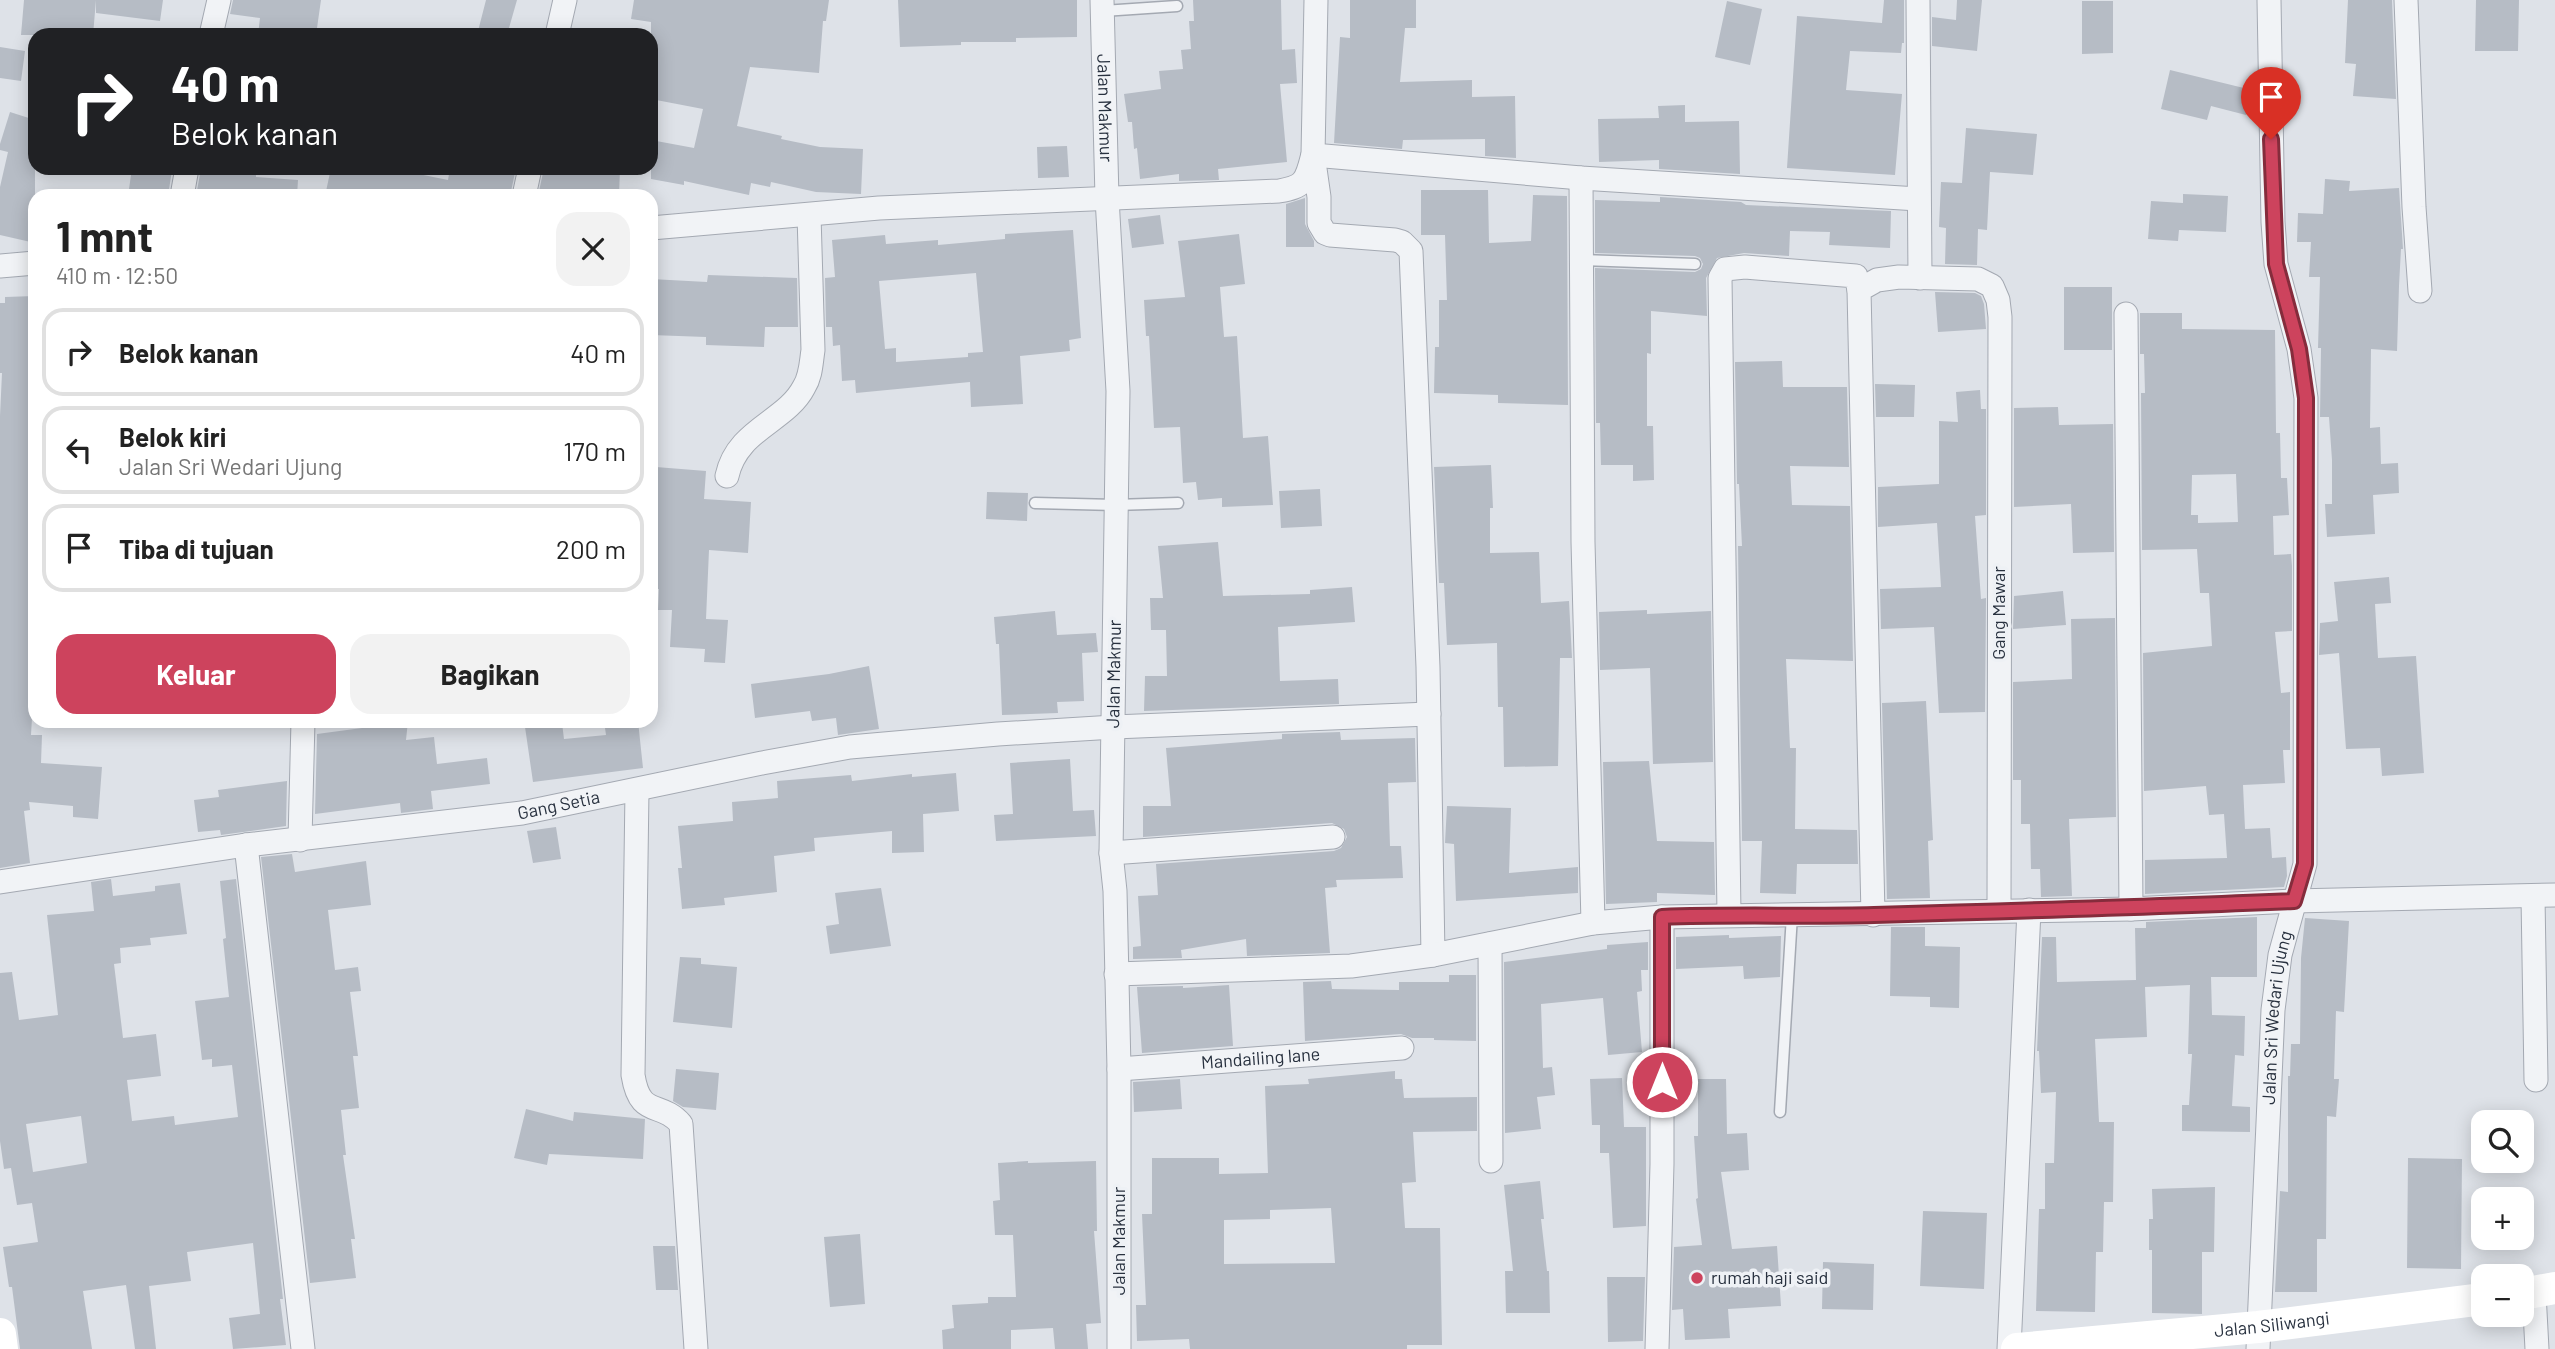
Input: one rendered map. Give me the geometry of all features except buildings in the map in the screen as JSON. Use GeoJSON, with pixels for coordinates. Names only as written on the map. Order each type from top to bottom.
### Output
{"type":"FeatureCollection","features":[{"type":"Feature","properties":{"kind":"street"},"geometry":{"type":"LineString","coordinates":[[213,28],[219,0]]}},
{"type":"Feature","properties":{"kind":"street"},"geometry":{"type":"LineString","coordinates":[[559,28],[565,0]]}},
{"type":"Feature","properties":{"kind":"street"},"geometry":{"type":"LineString","coordinates":[[1316,0],[1312,155],[1320,223],[1325,233],[1395,240],[1402,242],[1411,251],[1429,714],[1433,954]]}},
{"type":"Feature","properties":{"kind":"street"},"geometry":{"type":"LineString","coordinates":[[1918,0],[1920,278]]}},
{"type":"Feature","properties":{"kind":"street","name":"Jalan Sri Wedari Ujung"},"geometry":{"type":"LineString","coordinates":[[2258,1338],[2273,1010],[2280,955],[2305,864],[2306,398],[2299,349],[2276,264],[2269,0]]}},
{"type":"Feature","properties":{"kind":"street"},"geometry":{"type":"LineString","coordinates":[[2406,0],[2420,291]]}},
{"type":"Feature","properties":{"kind":"street","name":"Jalan Makmur"},"geometry":{"type":"LineString","coordinates":[[1102,5],[1118,391],[1111,853],[1115,891],[1119,1069],[1119,1349]]}},
{"type":"Feature","properties":{"kind":"street"},"geometry":{"type":"LineString","coordinates":[[1312,155],[1581,178],[1918,199]]}},
{"type":"Feature","properties":{"kind":"street"},"geometry":{"type":"LineString","coordinates":[[658,227],[879,208],[1279,191],[1296,188],[1307,177],[1312,155]]}},
{"type":"Feature","properties":{"kind":"street"},"geometry":{"type":"LineString","coordinates":[[1581,178],[1583,542],[1593,923]]}},
{"type":"Feature","properties":{"kind":"street"},"geometry":{"type":"LineString","coordinates":[[727,476],[730,462],[745,442],[797,398],[810,372],[813,350],[809,215]]}},
{"type":"Feature","properties":{"kind":"street"},"geometry":{"type":"LineString","coordinates":[[0,266],[28,264]]}},
{"type":"Feature","properties":{"kind":"street"},"geometry":{"type":"LineString","coordinates":[[1729,914],[1720,278],[1725,269],[1745,267],[1856,276],[1859,290],[1873,915]]}},
{"type":"Feature","properties":{"kind":"street","name":"Gang Mawar"},"geometry":{"type":"LineString","coordinates":[[1859,290],[1886,278],[1920,278],[1978,279],[1992,286],[1996,292],[2000,317],[1999,910]]}},
{"type":"Feature","properties":{"kind":"street"},"geometry":{"type":"LineString","coordinates":[[2126,314],[2131,909]]}},
{"type":"Feature","properties":{"kind":"street","name":"Gang Setia"},"geometry":{"type":"LineString","coordinates":[[0,882],[246,845],[522,813],[850,747],[1114,727],[1429,714]]}},
{"type":"Feature","properties":{"kind":"street"},"geometry":{"type":"LineString","coordinates":[[300,840],[303,728]]}},
{"type":"Feature","properties":{"kind":"street"},"geometry":{"type":"LineString","coordinates":[[637,790],[633,1075],[639,1099],[648,1107],[676,1119],[681,1124],[696,1349]]}},
{"type":"Feature","properties":{"kind":"street"},"geometry":{"type":"LineString","coordinates":[[1111,853],[1333,837]]}},
{"type":"Feature","properties":{"kind":"street"},"geometry":{"type":"LineString","coordinates":[[246,845],[303,1349]]}},
{"type":"Feature","properties":{"kind":"street"},"geometry":{"type":"LineString","coordinates":[[1116,974],[1351,966],[1490,944],[1593,923],[1662,917],[2131,909],[2294,901],[2544,896],[2536,1080]]}},
{"type":"Feature","properties":{"kind":"street"},"geometry":{"type":"LineString","coordinates":[[2009,1349],[2029,910]]}},
{"type":"Feature","properties":{"kind":"street"},"geometry":{"type":"LineString","coordinates":[[1657,1349],[1662,1150],[1662,917]]}},
{"type":"Feature","properties":{"kind":"street"},"geometry":{"type":"LineString","coordinates":[[1490,944],[1491,1161]]}},
{"type":"Feature","properties":{"kind":"street","name":"Mandailing lane"},"geometry":{"type":"LineString","coordinates":[[1119,1069],[1402,1048]]}},
{"type":"Feature","properties":{"kind":"street"},"geometry":{"type":"LineString","coordinates":[[2537,1292],[2537,1349]]}},
{"type":"Feature","properties":{"kind":"street","name":"Jalan Siliwangi"},"geometry":{"type":"LineString","coordinates":[[2017,1349],[2258,1338],[2471,1301]]}},
{"type":"Feature","properties":{"kind":"street"},"geometry":{"type":"LineString","coordinates":[[0,1334],[2,1349]]}},
{"type":"Feature","properties":{"kind":"lane"},"geometry":{"type":"LineString","coordinates":[[1102,5],[1177,6]]}},
{"type":"Feature","properties":{"kind":"lane"},"geometry":{"type":"LineString","coordinates":[[1582,260],[1695,264]]}},
{"type":"Feature","properties":{"kind":"lane"},"geometry":{"type":"LineString","coordinates":[[1035,503],[1178,503]]}},
{"type":"Feature","properties":{"kind":"lane"},"geometry":{"type":"LineString","coordinates":[[1780,1112],[1792,915]]}},
{"type":"Feature","properties":{"kind":"place","name":"rumah haji said"},"geometry":{"type":"Point","coordinates":[1697,1278]}},
{"type":"Feature","properties":{"kind":"route"},"geometry":{"type":"LineString","coordinates":[[1662,1082],[1662,917],[2131,909],[2294,901],[2305,864],[2306,398],[2299,349],[2276,264],[2271,139]]}}]}
